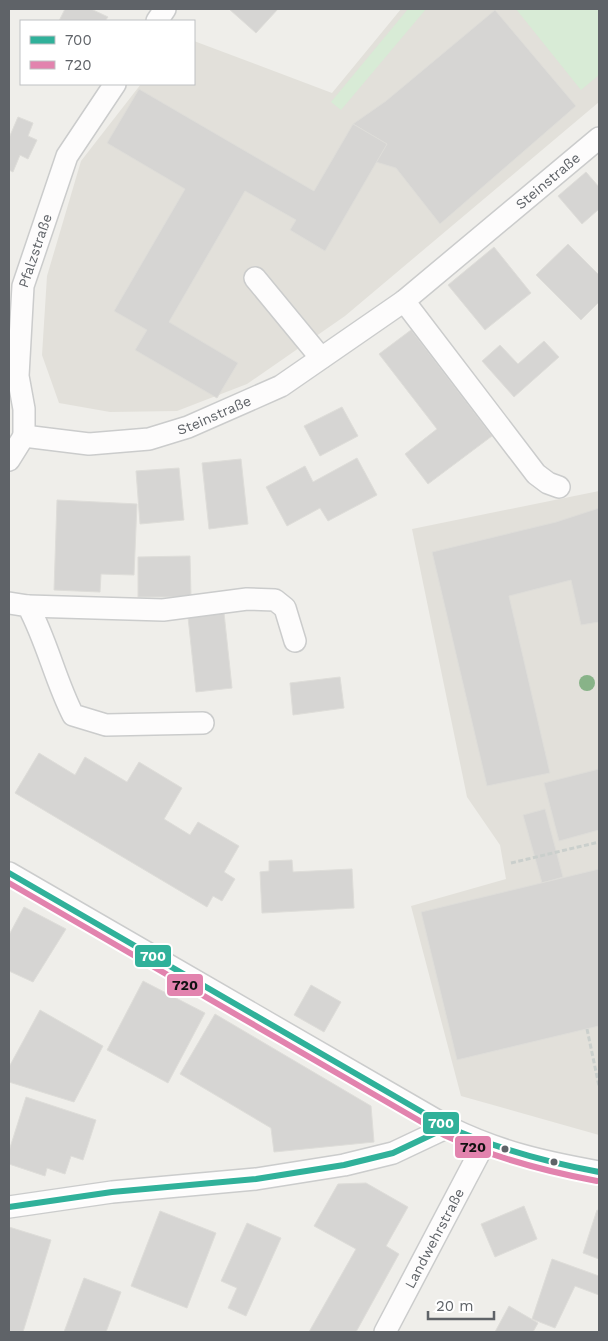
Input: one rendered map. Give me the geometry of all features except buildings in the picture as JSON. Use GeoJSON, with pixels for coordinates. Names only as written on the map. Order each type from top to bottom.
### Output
{"type":"FeatureCollection","features":[{"type":"Feature","properties":{"kind":"street"},"geometry":{"type":"LineString","coordinates":[[158,20],[165,9]]}},
{"type":"Feature","properties":{"kind":"street","name":"Pfalzstraße"},"geometry":{"type":"LineString","coordinates":[[24,436],[24,409],[13,374],[23,286],[67,156],[114,85]]}},
{"type":"Feature","properties":{"kind":"street","name":"Steinstraße"},"geometry":{"type":"LineString","coordinates":[[24,436],[89,444],[149,439],[188,427],[281,386],[404,301],[599,138]]}},
{"type":"Feature","properties":{"kind":"street"},"geometry":{"type":"LineString","coordinates":[[255,278],[321,358]]}},
{"type":"Feature","properties":{"kind":"street"},"geometry":{"type":"LineString","coordinates":[[404,301],[536,474],[548,483],[560,487]]}},
{"type":"Feature","properties":{"kind":"street"},"geometry":{"type":"LineString","coordinates":[[9,460],[24,436]]}},
{"type":"Feature","properties":{"kind":"street"},"geometry":{"type":"LineString","coordinates":[[18,604],[163,610],[247,599],[275,600],[285,608],[295,641]]}},
{"type":"Feature","properties":{"kind":"street"},"geometry":{"type":"LineString","coordinates":[[18,604],[38,624],[59,688],[73,715],[106,725],[204,723]]}},
{"type":"Feature","properties":{"kind":"street"},"geometry":{"type":"LineString","coordinates":[[9,873],[448,1126],[484,1144],[534,1160],[599,1172]]}},
{"type":"Feature","properties":{"kind":"street"},"geometry":{"type":"LineString","coordinates":[[9,1207],[112,1192],[256,1179],[344,1165],[393,1153],[448,1126]]}},
{"type":"Feature","properties":{"kind":"street","name":"Landwehrstraße"},"geometry":{"type":"LineString","coordinates":[[385,1332],[484,1144]]}},
{"type":"Feature","properties":{"kind":"path"},"geometry":{"type":"LineString","coordinates":[[511,863],[599,842]]}},
{"type":"Feature","properties":{"kind":"path"},"geometry":{"type":"LineString","coordinates":[[587,1029],[599,1086]]}},
{"type":"Feature","properties":{"kind":"shaded area"},"geometry":{"type":"Polygon","coordinates":[[[401,9],[599,9],[599,102],[345,316],[247,384],[177,411],[110,412],[59,403],[42,355],[47,276],[81,161],[140,85],[195,85],[195,41],[332,93],[401,9]]]}},
{"type":"Feature","properties":{"kind":"shaded area"},"geometry":{"type":"Polygon","coordinates":[[[599,491],[599,1135],[461,1096],[411,906],[506,879],[500,845],[467,797],[412,529],[599,491]]]}},
{"type":"Feature","properties":{"kind":"green space"},"geometry":{"type":"Polygon","coordinates":[[[408,9],[426,9],[341,110],[331,102],[408,9]]]}},
{"type":"Feature","properties":{"kind":"green space"},"geometry":{"type":"Polygon","coordinates":[[[516,9],[599,9],[599,75],[581,90],[516,9]]]}},
{"type":"Feature","properties":{"kind":"transit line","name":"700"},"geometry":{"type":"LineString","coordinates":[[9,873],[448,1127],[522,1154],[599,1172]]}},
{"type":"Feature","properties":{"kind":"transit line","name":"720"},"geometry":{"type":"LineString","coordinates":[[9,883],[444,1135],[519,1163],[597,1181]]}},
{"type":"Feature","properties":{"kind":"transit line","name":"700"},"geometry":{"type":"LineString","coordinates":[[9,1207],[112,1192],[256,1179],[344,1165],[393,1153],[448,1127]]}}]}
